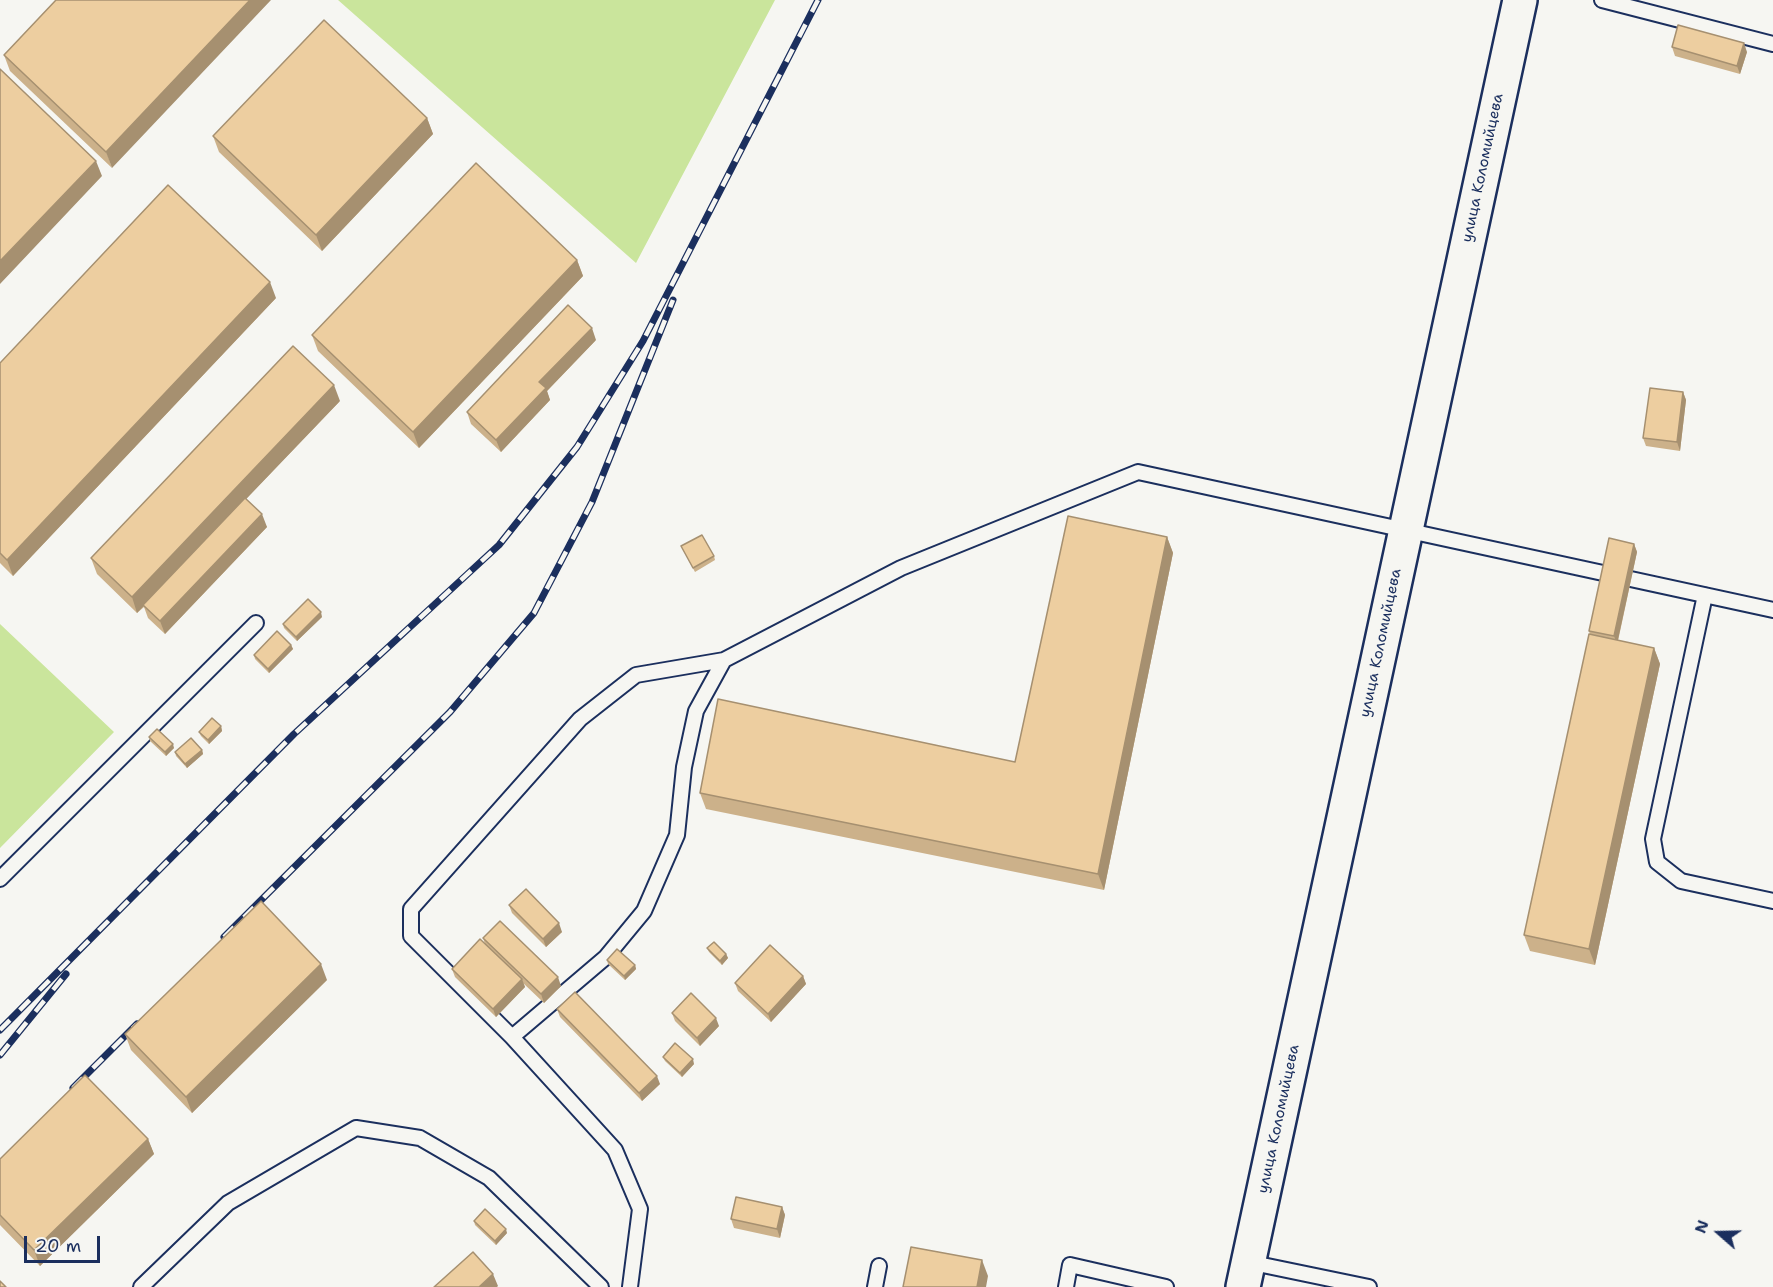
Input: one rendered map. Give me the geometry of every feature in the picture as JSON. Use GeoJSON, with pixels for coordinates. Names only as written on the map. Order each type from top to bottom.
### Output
{"type":"FeatureCollection","features":[{"type":"Feature","properties":{"kind":"street","name":"улица Коломийцева"},"geometry":{"type":"LineString","coordinates":[[1246,1274],[1520,0]]}},
{"type":"Feature","properties":{"kind":"lane"},"geometry":{"type":"LineString","coordinates":[[1602,0],[1773,44]]}},
{"type":"Feature","properties":{"kind":"lane"},"geometry":{"type":"LineString","coordinates":[[630,1287],[640,1209],[615,1150],[512,1037],[411,936],[411,909],[580,719],[636,675],[724,660],[901,568],[1138,472],[1773,610]]}},
{"type":"Feature","properties":{"kind":"lane"},"geometry":{"type":"LineString","coordinates":[[1705,595],[1653,839],[1657,862],[1681,881],[1773,901]]}},
{"type":"Feature","properties":{"kind":"lane"},"geometry":{"type":"LineString","coordinates":[[0,879],[256,623]]}},
{"type":"Feature","properties":{"kind":"lane"},"geometry":{"type":"LineString","coordinates":[[512,1037],[606,957],[644,911],[677,835],[684,767],[696,711],[724,660]]}},
{"type":"Feature","properties":{"kind":"lane"},"geometry":{"type":"LineString","coordinates":[[141,1287],[228,1203],[356,1128],[420,1138],[489,1178],[602,1287]]}},
{"type":"Feature","properties":{"kind":"lane"},"geometry":{"type":"LineString","coordinates":[[1066,1287],[1070,1265],[1166,1287]]}},
{"type":"Feature","properties":{"kind":"lane"},"geometry":{"type":"LineString","coordinates":[[875,1287],[879,1266]]}},
{"type":"Feature","properties":{"kind":"lane"},"geometry":{"type":"LineString","coordinates":[[1246,1274],[1369,1287]]}},
{"type":"Feature","properties":{"kind":"green space"},"geometry":{"type":"Polygon","coordinates":[[[338,0],[775,0],[636,263],[338,0]]]}},
{"type":"Feature","properties":{"kind":"green space"},"geometry":{"type":"Polygon","coordinates":[[[0,624],[114,732],[0,848],[0,624]]]}},
{"type":"Feature","properties":{"kind":"building"},"geometry":{"type":"Polygon","coordinates":[[[56,0],[250,0],[106,152],[4,55],[56,0]]]}},
{"type":"Feature","properties":{"kind":"building"},"geometry":{"type":"Polygon","coordinates":[[[324,20],[427,118],[316,235],[213,136],[324,20]]]}},
{"type":"Feature","properties":{"kind":"building"},"geometry":{"type":"Polygon","coordinates":[[[1678,25],[1744,43],[1737,66],[1672,47],[1678,25]]]}},
{"type":"Feature","properties":{"kind":"building"},"geometry":{"type":"Polygon","coordinates":[[[0,69],[96,161],[0,261],[0,69]]]}},
{"type":"Feature","properties":{"kind":"building"},"geometry":{"type":"Polygon","coordinates":[[[476,163],[577,260],[413,432],[312,335],[476,163]]]}},
{"type":"Feature","properties":{"kind":"building"},"geometry":{"type":"Polygon","coordinates":[[[168,185],[270,282],[7,560],[0,553],[0,363],[168,185]]]}},
{"type":"Feature","properties":{"kind":"building"},"geometry":{"type":"Polygon","coordinates":[[[568,305],[592,328],[539,382],[546,388],[496,440],[467,412],[568,305]]]}},
{"type":"Feature","properties":{"kind":"building"},"geometry":{"type":"Polygon","coordinates":[[[293,346],[334,385],[132,597],[91,558],[293,346]]]}},
{"type":"Feature","properties":{"kind":"building"},"geometry":{"type":"Polygon","coordinates":[[[1650,388],[1683,392],[1677,442],[1643,438],[1650,388]]]}},
{"type":"Feature","properties":{"kind":"building"},"geometry":{"type":"Polygon","coordinates":[[[245,498],[262,514],[160,621],[143,605],[245,498]]]}},
{"type":"Feature","properties":{"kind":"building"},"geometry":{"type":"Polygon","coordinates":[[[1068,516],[1167,537],[1098,874],[700,793],[718,699],[1015,762],[1068,516]]]}},
{"type":"Feature","properties":{"kind":"building"},"geometry":{"type":"Polygon","coordinates":[[[702,535],[714,556],[693,568],[681,546],[702,535]]]}},
{"type":"Feature","properties":{"kind":"building"},"geometry":{"type":"Polygon","coordinates":[[[1609,538],[1634,544],[1614,636],[1589,631],[1609,538]]]}},
{"type":"Feature","properties":{"kind":"building"},"geometry":{"type":"Polygon","coordinates":[[[308,599],[321,612],[296,637],[283,624],[308,599]]]}},
{"type":"Feature","properties":{"kind":"building"},"geometry":{"type":"Polygon","coordinates":[[[277,631],[291,645],[268,669],[254,655],[277,631]]]}},
{"type":"Feature","properties":{"kind":"building"},"geometry":{"type":"Polygon","coordinates":[[[1589,634],[1654,648],[1589,949],[1524,935],[1589,634]]]}},
{"type":"Feature","properties":{"kind":"building"},"geometry":{"type":"Polygon","coordinates":[[[212,718],[221,726],[208,740],[199,732],[212,718]]]}},
{"type":"Feature","properties":{"kind":"building"},"geometry":{"type":"Polygon","coordinates":[[[157,729],[173,744],[165,752],[149,737],[157,729]]]}},
{"type":"Feature","properties":{"kind":"building"},"geometry":{"type":"Polygon","coordinates":[[[191,738],[202,750],[185,764],[175,752],[191,738]]]}},
{"type":"Feature","properties":{"kind":"building"},"geometry":{"type":"Polygon","coordinates":[[[526,889],[559,923],[543,939],[509,905],[526,889]]]}},
{"type":"Feature","properties":{"kind":"building"},"geometry":{"type":"Polygon","coordinates":[[[261,901],[321,964],[186,1097],[125,1034],[261,901]]]}},
{"type":"Feature","properties":{"kind":"building"},"geometry":{"type":"Polygon","coordinates":[[[500,921],[558,977],[541,994],[483,938],[500,921]]]}},
{"type":"Feature","properties":{"kind":"building"},"geometry":{"type":"Polygon","coordinates":[[[480,939],[522,979],[493,1009],[452,969],[480,939]]]}},
{"type":"Feature","properties":{"kind":"building"},"geometry":{"type":"Polygon","coordinates":[[[714,942],[726,954],[720,961],[707,948],[714,942]]]}},
{"type":"Feature","properties":{"kind":"building"},"geometry":{"type":"Polygon","coordinates":[[[770,945],[803,976],[768,1014],[735,983],[770,945]]]}},
{"type":"Feature","properties":{"kind":"building"},"geometry":{"type":"Polygon","coordinates":[[[617,949],[635,965],[624,976],[607,960],[617,949]]]}},
{"type":"Feature","properties":{"kind":"building"},"geometry":{"type":"Polygon","coordinates":[[[575,992],[657,1076],[639,1093],[557,1009],[575,992]]]}},
{"type":"Feature","properties":{"kind":"building"},"geometry":{"type":"Polygon","coordinates":[[[691,993],[716,1018],[697,1038],[672,1013],[691,993]]]}},
{"type":"Feature","properties":{"kind":"building"},"geometry":{"type":"Polygon","coordinates":[[[675,1043],[693,1059],[680,1073],[663,1057],[675,1043]]]}},
{"type":"Feature","properties":{"kind":"building"},"geometry":{"type":"Polygon","coordinates":[[[85,1075],[148,1139],[34,1250],[0,1215],[0,1159],[85,1075]]]}},
{"type":"Feature","properties":{"kind":"building"},"geometry":{"type":"Polygon","coordinates":[[[736,1197],[782,1207],[777,1229],[731,1219],[736,1197]]]}},
{"type":"Feature","properties":{"kind":"building"},"geometry":{"type":"Polygon","coordinates":[[[485,1209],[506,1229],[495,1241],[474,1221],[485,1209]]]}},
{"type":"Feature","properties":{"kind":"building"},"geometry":{"type":"Polygon","coordinates":[[[911,1247],[982,1260],[977,1287],[903,1287],[911,1247]]]}},
{"type":"Feature","properties":{"kind":"building"},"geometry":{"type":"Polygon","coordinates":[[[473,1252],[493,1274],[479,1287],[434,1287],[473,1252]]]}},
{"type":"Feature","properties":{"kind":"railway"},"geometry":{"type":"LineString","coordinates":[[0,1030],[294,734],[499,545],[577,447],[643,341],[818,0]]}},
{"type":"Feature","properties":{"kind":"railway"},"geometry":{"type":"LineString","coordinates":[[224,937],[450,712],[534,613],[592,502],[673,300]]}},
{"type":"Feature","properties":{"kind":"railway"},"geometry":{"type":"LineString","coordinates":[[0,1055],[66,974]]}},
{"type":"Feature","properties":{"kind":"railway"},"geometry":{"type":"LineString","coordinates":[[73,1088],[137,1024]]}}]}
